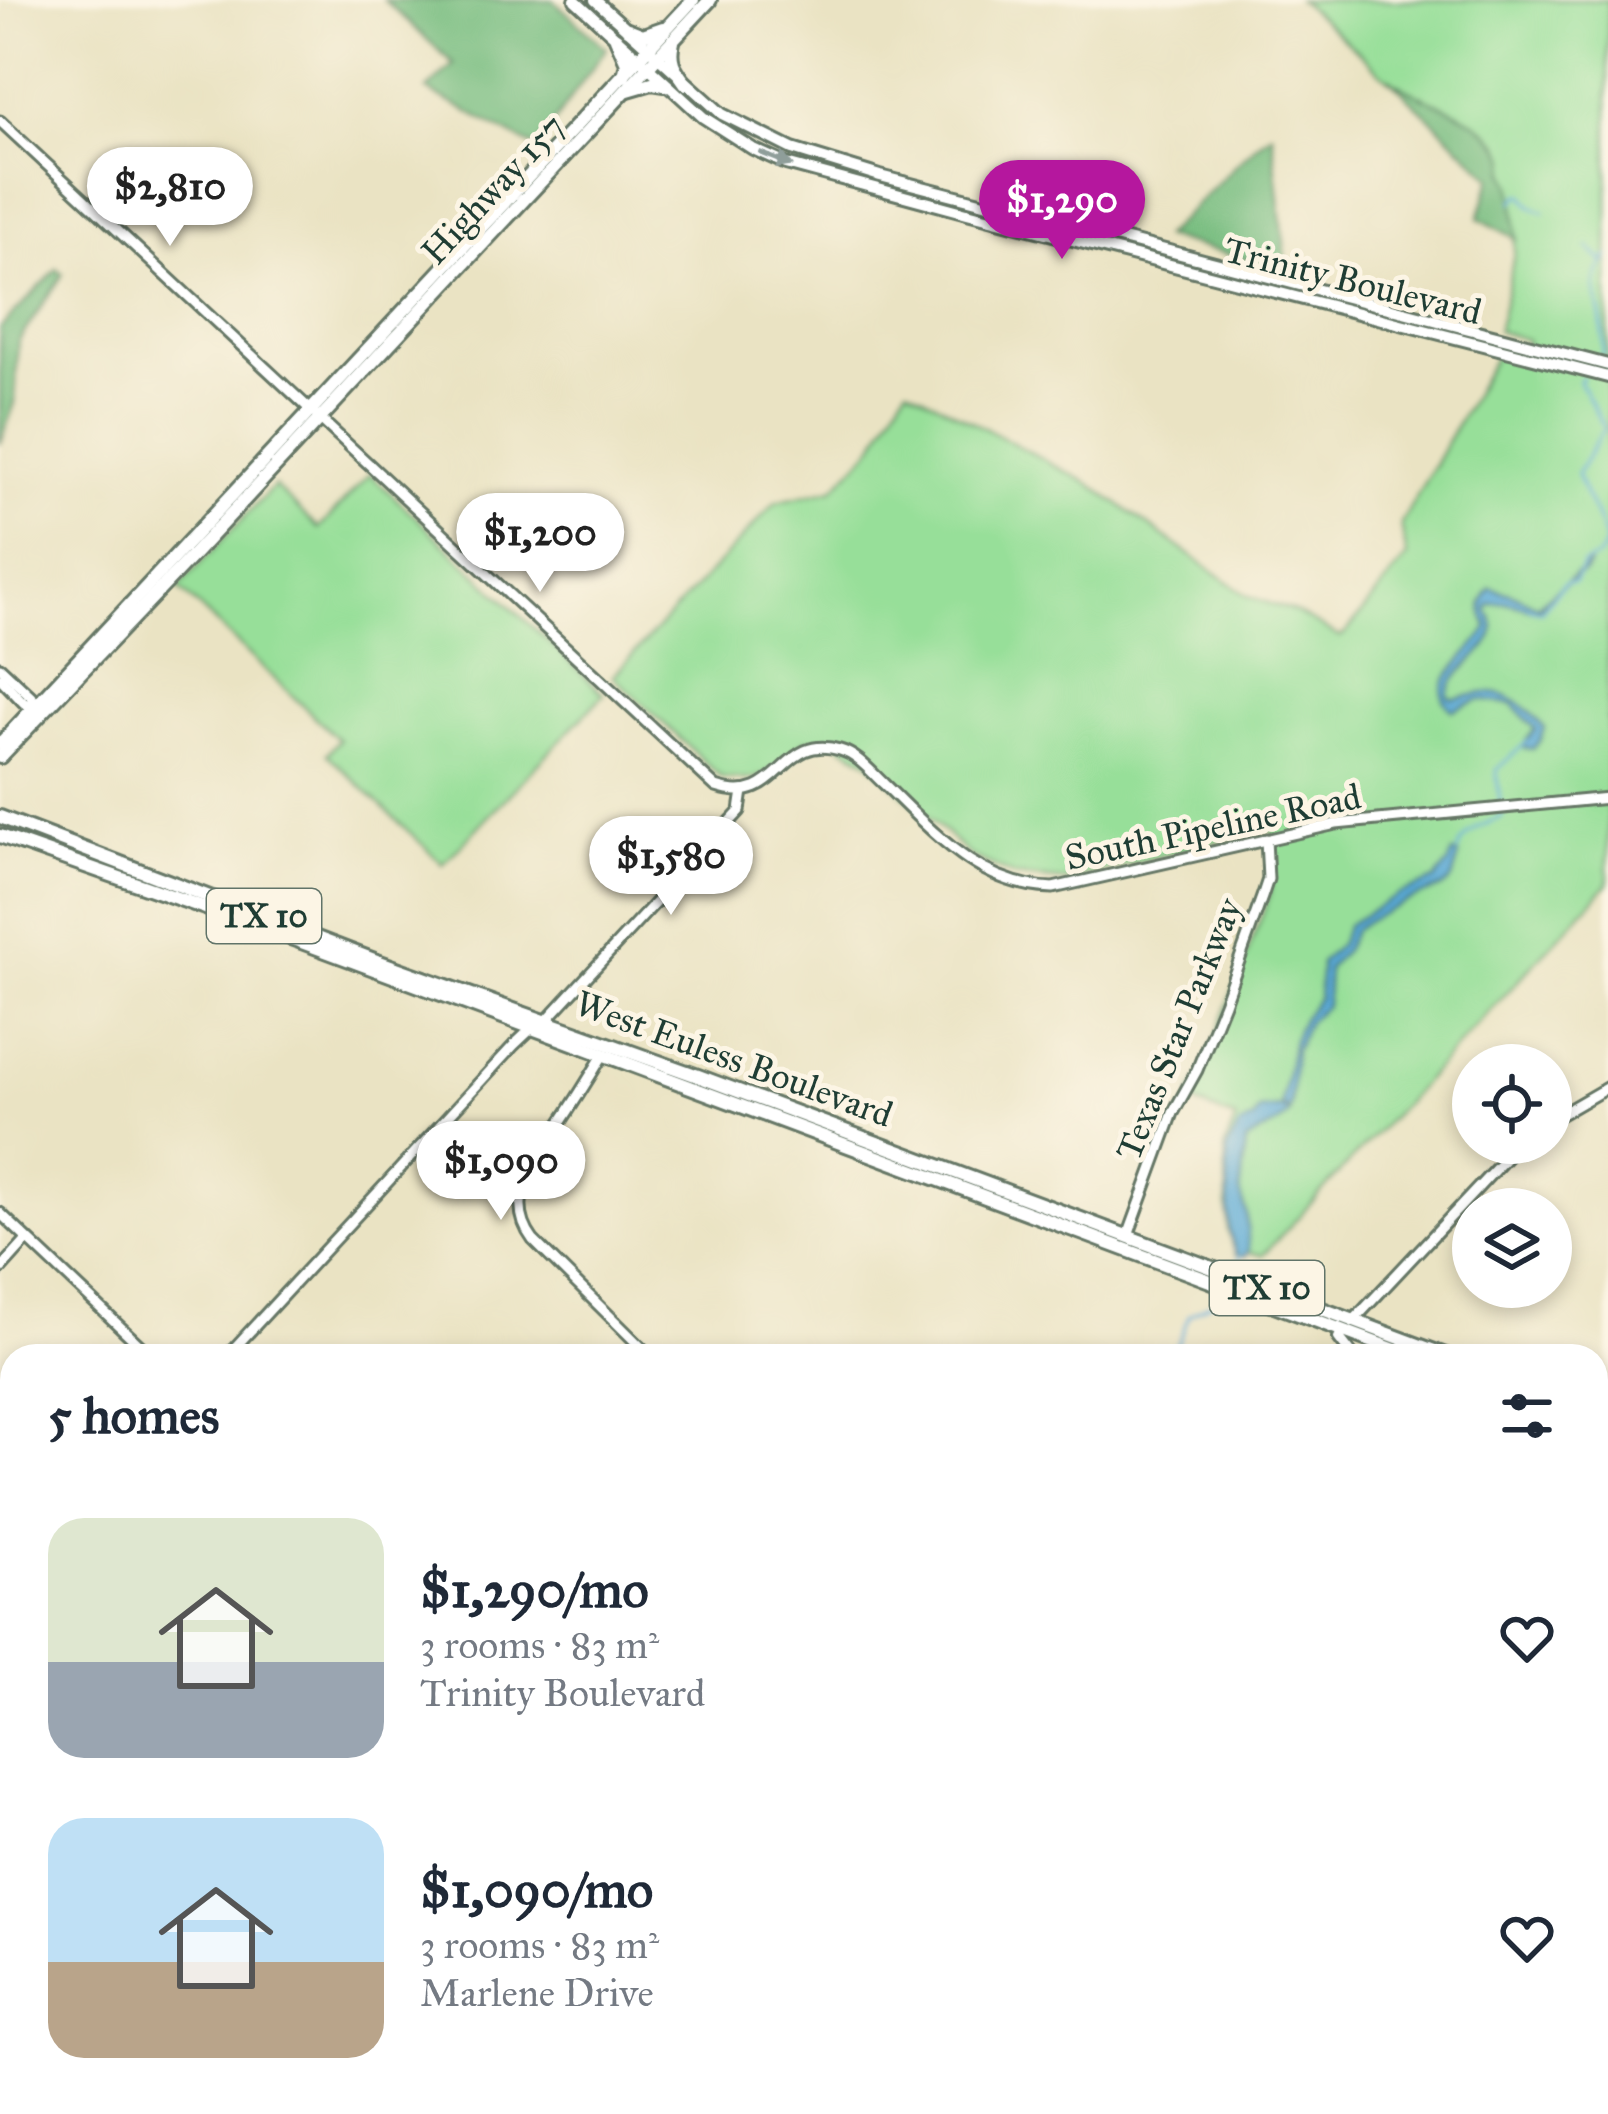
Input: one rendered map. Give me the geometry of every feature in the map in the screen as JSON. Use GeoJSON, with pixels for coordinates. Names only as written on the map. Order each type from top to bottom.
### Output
{"type":"FeatureCollection","features":[{"type":"Feature","properties":{"kind":"main road","name":"Trinity Boulevard"},"geometry":{"type":"LineString","coordinates":[[575,0],[722,114],[792,149],[878,183]]}},
{"type":"Feature","properties":{"kind":"main road","name":"Trinity Boulevard"},"geometry":{"type":"LineString","coordinates":[[595,0],[622,34]]}},
{"type":"Feature","properties":{"kind":"main road","name":"Highway 157"},"geometry":{"type":"LineString","coordinates":[[39,709],[625,83],[693,0]]}},
{"type":"Feature","properties":{"kind":"main road","name":"Highway 157"},"geometry":{"type":"LineString","coordinates":[[671,32],[710,0]]}},
{"type":"Feature","properties":{"kind":"main road"},"geometry":{"type":"LineString","coordinates":[[665,85],[625,83],[622,34],[671,32],[672,64],[686,84]]}},
{"type":"Feature","properties":{"kind":"main road","name":"Trinity Boulevard"},"geometry":{"type":"LineString","coordinates":[[648,58],[665,85],[704,117],[786,164],[1054,228],[1528,351],[1608,377]]}},
{"type":"Feature","properties":{"kind":"main road","name":"Trinity Boulevard"},"geometry":{"type":"LineString","coordinates":[[1528,351],[1608,364]]}},
{"type":"Feature","properties":{"kind":"main road"},"geometry":{"type":"LineString","coordinates":[[0,744],[39,709]]}},
{"type":"Feature","properties":{"kind":"main road"},"geometry":{"type":"LineString","coordinates":[[0,757],[39,709]]}},
{"type":"Feature","properties":{"kind":"main road","name":"West Euless Boulevard"},"geometry":{"type":"LineString","coordinates":[[4,816],[1398,1344]]}},
{"type":"Feature","properties":{"kind":"main road","name":"West Euless Boulevard"},"geometry":{"type":"LineString","coordinates":[[0,838],[297,940],[1125,1243],[1291,1312],[1348,1326]]}},
{"type":"Feature","properties":{"kind":"main road"},"geometry":{"type":"LineString","coordinates":[[71,862],[77,845]]}},
{"type":"Feature","properties":{"kind":"main road"},"geometry":{"type":"LineString","coordinates":[[140,886],[153,884],[157,877]]}},
{"type":"Feature","properties":{"kind":"main road"},"geometry":{"type":"LineString","coordinates":[[1344,1344],[1339,1338],[1348,1326]]}},
{"type":"Feature","properties":{"kind":"street"},"geometry":{"type":"LineString","coordinates":[[0,122],[710,782],[725,790],[743,791],[740,811],[545,1022],[531,1029],[411,1154],[238,1344]]}},
{"type":"Feature","properties":{"kind":"street"},"geometry":{"type":"LineString","coordinates":[[0,667],[32,696],[39,709]]}},
{"type":"Feature","properties":{"kind":"street"},"geometry":{"type":"LineString","coordinates":[[0,678],[24,703],[39,709]]}},
{"type":"Feature","properties":{"kind":"street","name":"South Pipeline Road"},"geometry":{"type":"LineString","coordinates":[[743,791],[763,786],[801,752],[843,751],[869,769],[961,856],[989,874],[1053,888],[1336,824],[1608,798]]}},
{"type":"Feature","properties":{"kind":"street","name":"Texas Star Parkway"},"geometry":{"type":"LineString","coordinates":[[1125,1243],[1165,1132],[1198,1070],[1262,897],[1268,879],[1266,839]]}},
{"type":"Feature","properties":{"kind":"street"},"geometry":{"type":"LineString","coordinates":[[603,1055],[526,1175],[522,1214],[533,1240],[638,1344]]}},
{"type":"Feature","properties":{"kind":"street"},"geometry":{"type":"LineString","coordinates":[[1572,1108],[1608,1088]]}},
{"type":"Feature","properties":{"kind":"street"},"geometry":{"type":"LineString","coordinates":[[1348,1326],[1500,1164]]}},
{"type":"Feature","properties":{"kind":"street"},"geometry":{"type":"LineString","coordinates":[[0,1213],[139,1344]]}},
{"type":"Feature","properties":{"kind":"street"},"geometry":{"type":"LineString","coordinates":[[0,1270],[27,1240]]}},
{"type":"Feature","properties":{"kind":"green space"},"geometry":{"type":"Polygon","coordinates":[[[384,0],[553,0],[606,48],[536,148],[427,90],[454,64],[384,0]]]}},
{"type":"Feature","properties":{"kind":"green space"},"geometry":{"type":"Polygon","coordinates":[[[1299,0],[1608,0],[1608,884],[1459,1044],[1452,1044],[1452,1052],[1263,1255],[1235,1250],[1228,1231],[1225,1147],[1236,1119],[1198,1105],[1190,1095],[1270,894],[1276,842],[1270,827],[1065,881],[1015,876],[970,856],[866,759],[835,742],[806,740],[760,776],[722,778],[613,676],[776,502],[833,489],[872,448],[907,387],[1090,484],[1248,596],[1295,612],[1339,637],[1346,633],[1407,557],[1401,524],[1495,356],[1521,362],[1527,340],[1497,331],[1515,235],[1503,148],[1465,116],[1388,78],[1299,0]]]}},
{"type":"Feature","properties":{"kind":"green space"},"geometry":{"type":"Polygon","coordinates":[[[1386,76],[1470,119],[1498,142],[1508,158],[1506,173],[1512,185],[1517,239],[1479,218],[1492,177],[1386,76]]]}},
{"type":"Feature","properties":{"kind":"green space"},"geometry":{"type":"Polygon","coordinates":[[[1272,133],[1287,270],[1163,237],[1255,146],[1272,133]]]}},
{"type":"Feature","properties":{"kind":"green space"},"geometry":{"type":"Polygon","coordinates":[[[57,269],[63,274],[18,342],[15,403],[0,444],[0,328],[57,269]]]}},
{"type":"Feature","properties":{"kind":"green space"},"geometry":{"type":"Polygon","coordinates":[[[370,474],[604,694],[443,864],[327,754],[339,740],[178,587],[274,486],[319,529],[370,474]]]}},
{"type":"Feature","properties":{"kind":"water"},"geometry":{"type":"Polygon","coordinates":[[[1491,588],[1537,606],[1558,589],[1537,610],[1505,602],[1490,604],[1492,637],[1457,677],[1448,696],[1493,693],[1518,703],[1544,728],[1533,749],[1525,748],[1535,729],[1512,704],[1479,700],[1453,710],[1444,701],[1443,690],[1488,627],[1482,607],[1491,588]]]}},
{"type":"Feature","properties":{"kind":"water"},"geometry":{"type":"Polygon","coordinates":[[[1452,853],[1459,856],[1445,886],[1362,924],[1328,968],[1326,1005],[1308,1022],[1295,1049],[1291,1106],[1281,1106],[1293,1039],[1318,998],[1321,962],[1339,945],[1347,925],[1435,880],[1452,853]]]}},
{"type":"Feature","properties":{"kind":"water"},"geometry":{"type":"Polygon","coordinates":[[[1259,1110],[1290,1112],[1246,1142],[1240,1192],[1249,1249],[1246,1256],[1236,1254],[1229,1231],[1227,1149],[1239,1127],[1254,1119],[1259,1110]]]}},
{"type":"Feature","properties":{"kind":"waterway"},"geometry":{"type":"LineString","coordinates":[[1513,202],[1523,195],[1544,212]]}},
{"type":"Feature","properties":{"kind":"waterway"},"geometry":{"type":"LineString","coordinates":[[1588,247],[1604,262]]}},
{"type":"Feature","properties":{"kind":"waterway"},"geometry":{"type":"LineString","coordinates":[[1600,356],[1603,330],[1595,282],[1608,256]]}},
{"type":"Feature","properties":{"kind":"waterway"},"geometry":{"type":"LineString","coordinates":[[1527,606],[1541,611],[1565,582],[1575,582],[1583,564],[1599,557],[1606,543],[1577,474],[1604,428],[1579,381],[1582,377]]}},
{"type":"Feature","properties":{"kind":"waterway"},"geometry":{"type":"LineString","coordinates":[[1457,853],[1469,835],[1502,817],[1496,770],[1528,741]]}},
{"type":"Feature","properties":{"kind":"waterway"},"geometry":{"type":"LineString","coordinates":[[1235,1269],[1241,1254]]}},
{"type":"Feature","properties":{"kind":"waterway"},"geometry":{"type":"LineString","coordinates":[[1177,1344],[1189,1315],[1225,1295]]}}]}
